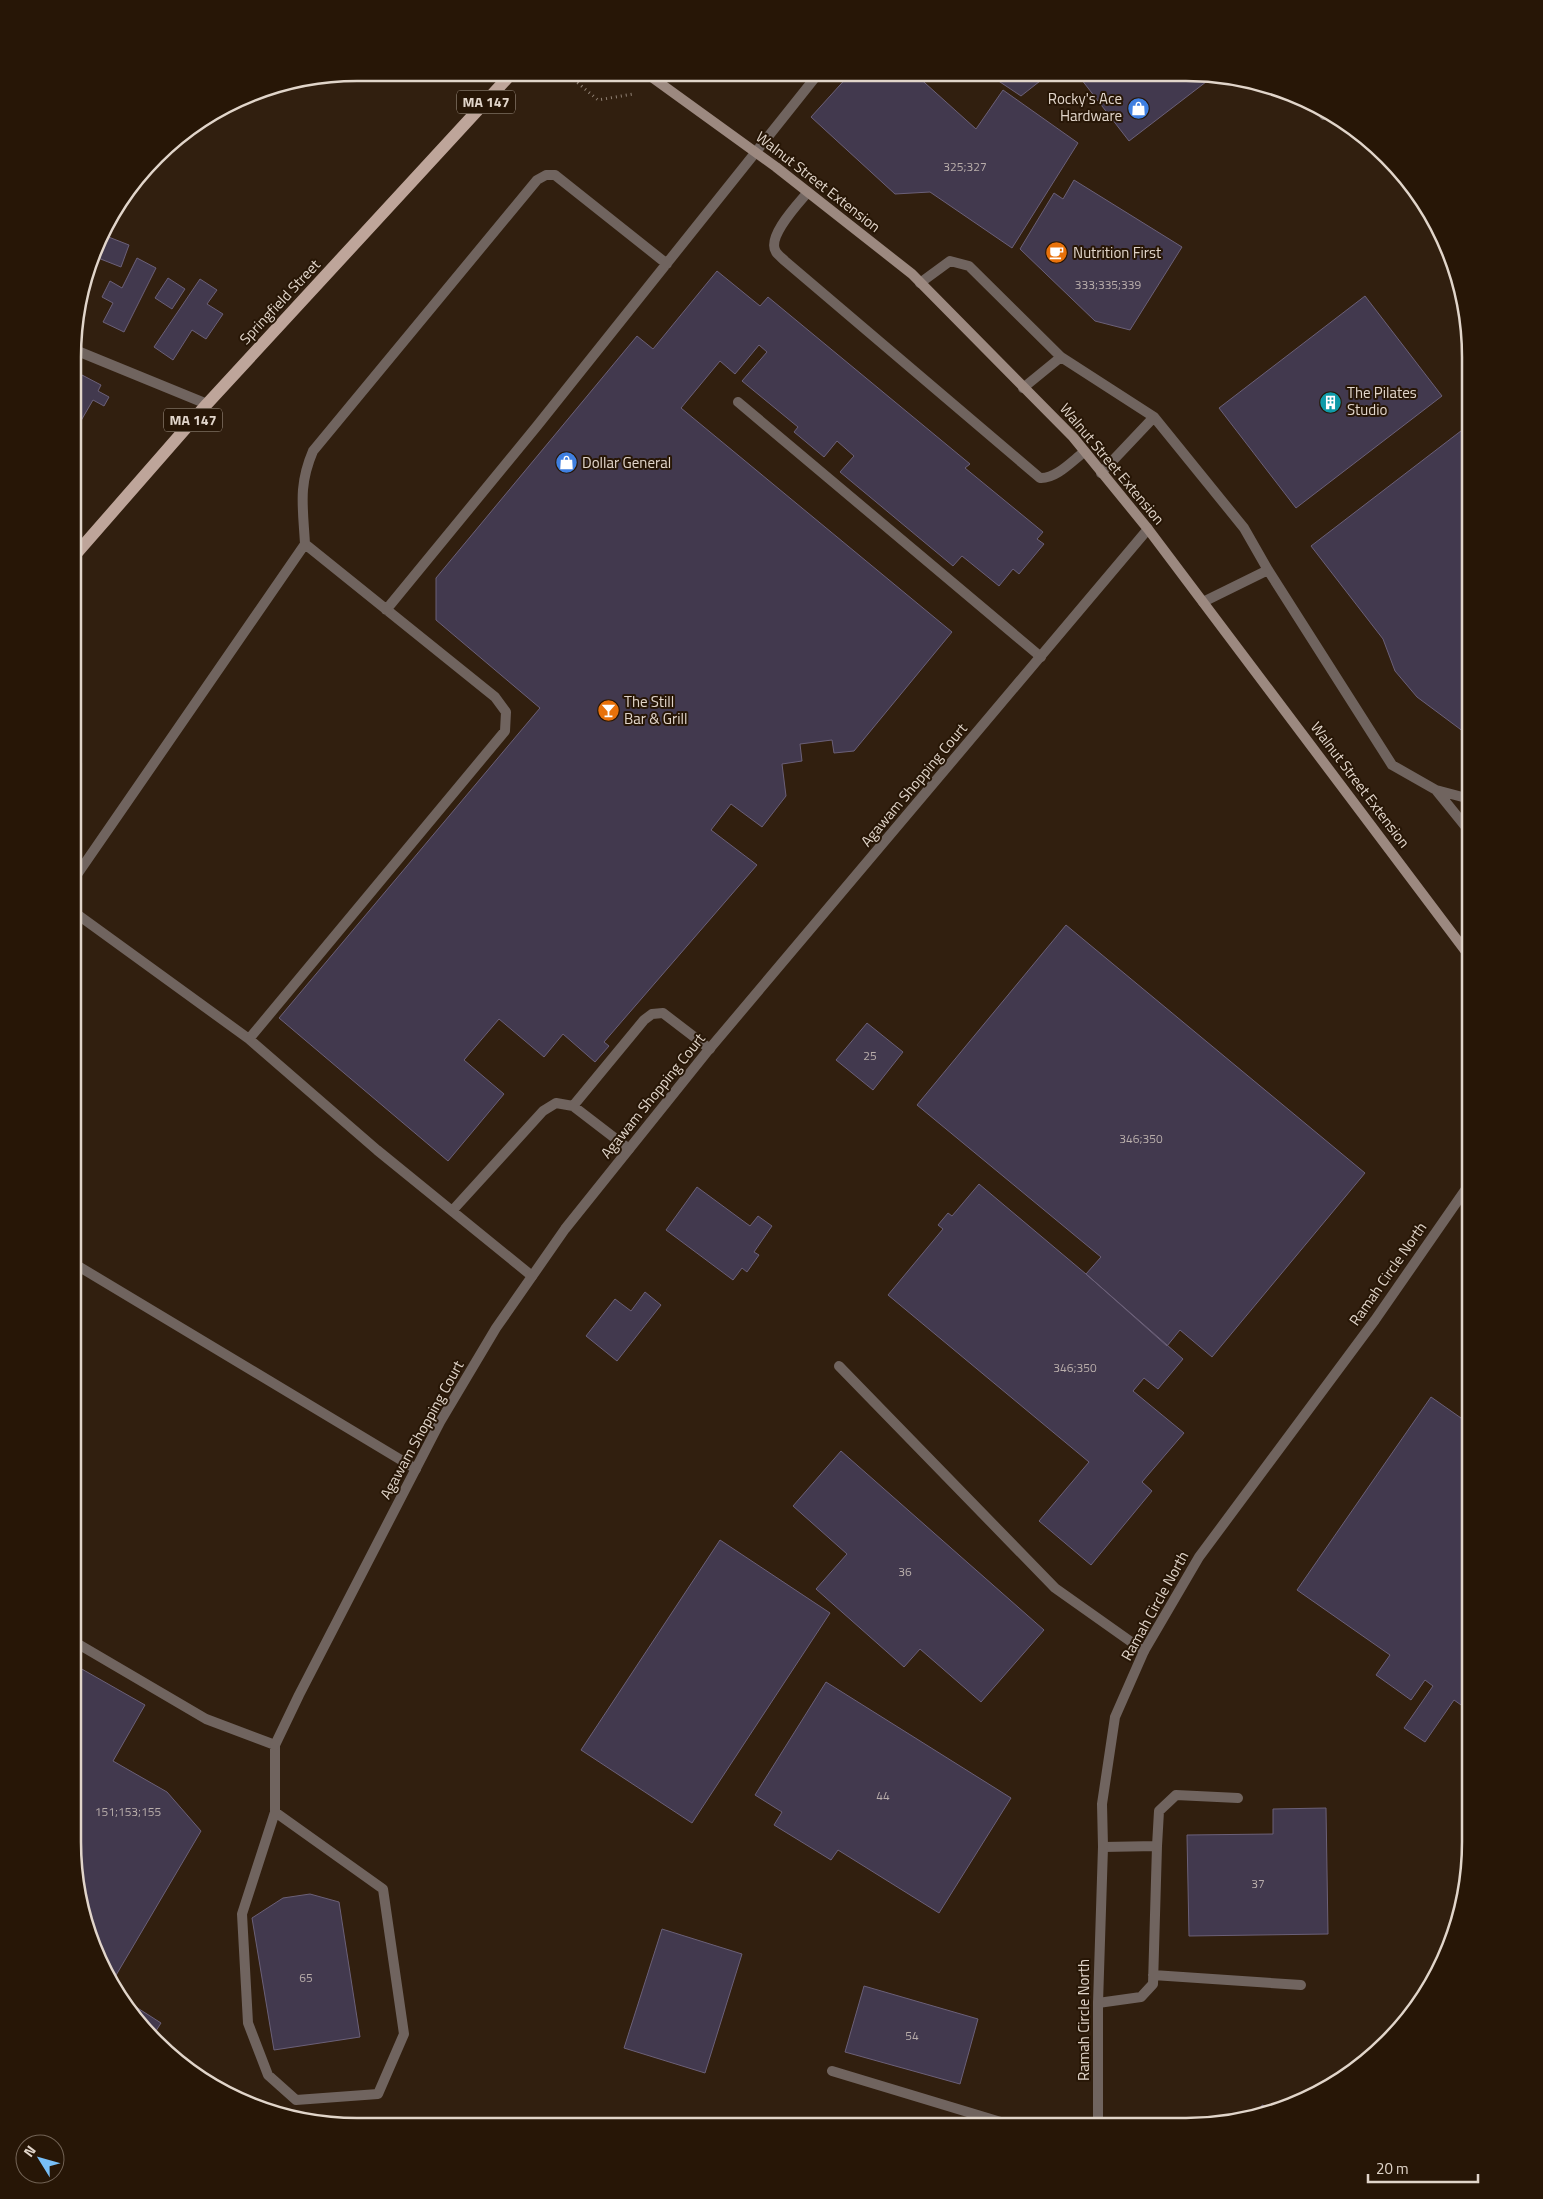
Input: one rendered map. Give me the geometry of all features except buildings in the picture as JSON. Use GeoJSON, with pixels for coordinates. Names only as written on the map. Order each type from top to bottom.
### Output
{"type":"FeatureCollection","features":[{"type":"Feature","properties":{"kind":"main road","name":"Springfield Street"},"geometry":{"type":"LineString","coordinates":[[81,548],[208,404],[505,81]]}},
{"type":"Feature","properties":{"kind":"street","name":"Walnut Street Extension"},"geometry":{"type":"LineString","coordinates":[[657,81],[756,152],[920,283],[1072,437],[1148,529],[1462,946]]}},
{"type":"Feature","properties":{"kind":"street"},"geometry":{"type":"LineString","coordinates":[[386,610],[667,264],[812,81]]}},
{"type":"Feature","properties":{"kind":"street"},"geometry":{"type":"LineString","coordinates":[[81,869],[305,544],[302,484],[305,469],[313,451],[537,180],[546,175],[555,175],[667,264]]}},
{"type":"Feature","properties":{"kind":"street"},"geometry":{"type":"LineString","coordinates":[[808,192],[777,233],[774,242],[776,252],[785,261],[1040,478],[1048,479],[1084,452]]}},
{"type":"Feature","properties":{"kind":"street"},"geometry":{"type":"LineString","coordinates":[[920,283],[950,260],[969,266],[1061,357],[1154,417],[1244,528],[1268,570],[1392,765],[1436,790],[1462,797]]}},
{"type":"Feature","properties":{"kind":"street"},"geometry":{"type":"LineString","coordinates":[[81,353],[208,404]]}},
{"type":"Feature","properties":{"kind":"street"},"geometry":{"type":"LineString","coordinates":[[1023,388],[1061,357]]}},
{"type":"Feature","properties":{"kind":"street"},"geometry":{"type":"LineString","coordinates":[[738,402],[1041,657]]}},
{"type":"Feature","properties":{"kind":"street"},"geometry":{"type":"LineString","coordinates":[[1102,473],[1154,417]]}},
{"type":"Feature","properties":{"kind":"street","name":"Agawam Shopping Court"},"geometry":{"type":"LineString","coordinates":[[276,1745],[299,1695],[440,1422],[491,1337],[565,1228],[710,1049],[1148,529]]}},
{"type":"Feature","properties":{"kind":"street"},"geometry":{"type":"LineString","coordinates":[[250,1039],[505,731],[506,712],[502,704],[305,544]]}},
{"type":"Feature","properties":{"kind":"street"},"geometry":{"type":"LineString","coordinates":[[1202,602],[1268,570]]}},
{"type":"Feature","properties":{"kind":"street"},"geometry":{"type":"LineString","coordinates":[[1436,790],[1462,822]]}},
{"type":"Feature","properties":{"kind":"street"},"geometry":{"type":"LineString","coordinates":[[81,917],[250,1039],[377,1150],[532,1276]]}},
{"type":"Feature","properties":{"kind":"street"},"geometry":{"type":"LineString","coordinates":[[573,1106],[644,1020],[652,1014],[663,1013],[710,1049]]}},
{"type":"Feature","properties":{"kind":"street"},"geometry":{"type":"LineString","coordinates":[[452,1211],[543,1111],[556,1103],[573,1106],[629,1149]]}},
{"type":"Feature","properties":{"kind":"street","name":"Ramah Circle North"},"geometry":{"type":"LineString","coordinates":[[1098,2118],[1102,1804],[1115,1717],[1144,1651],[1200,1557],[1375,1320],[1462,1195]]}},
{"type":"Feature","properties":{"kind":"street"},"geometry":{"type":"LineString","coordinates":[[81,1267],[416,1469]]}},
{"type":"Feature","properties":{"kind":"street"},"geometry":{"type":"LineString","coordinates":[[839,1366],[1056,1588],[1144,1651]]}},
{"type":"Feature","properties":{"kind":"street"},"geometry":{"type":"LineString","coordinates":[[81,1646],[206,1720],[276,1745],[275,1812],[242,1914],[248,2023],[268,2075],[296,2100],[378,2094],[404,2034],[383,1888],[275,1812]]}},
{"type":"Feature","properties":{"kind":"street"},"geometry":{"type":"LineString","coordinates":[[1098,2003],[1141,1998],[1153,1984],[1157,1846],[1160,1811],[1176,1795],[1238,1798]]}},
{"type":"Feature","properties":{"kind":"street"},"geometry":{"type":"LineString","coordinates":[[1102,1847],[1157,1846]]}},
{"type":"Feature","properties":{"kind":"street"},"geometry":{"type":"LineString","coordinates":[[1153,1975],[1301,1985]]}},
{"type":"Feature","properties":{"kind":"street"},"geometry":{"type":"LineString","coordinates":[[832,2072],[987,2118]]}},
{"type":"Feature","properties":{"kind":"path"},"geometry":{"type":"LineString","coordinates":[[577,82],[598,100],[668,89]]}},
{"type":"Feature","properties":{"kind":"place","name":"Rocky's Ace Hardware"},"geometry":{"type":"Point","coordinates":[1138,108]}},
{"type":"Feature","properties":{"kind":"place","name":"Nutrition First"},"geometry":{"type":"Point","coordinates":[1057,253]}},
{"type":"Feature","properties":{"kind":"place","name":"The Pilates Studio"},"geometry":{"type":"Point","coordinates":[1331,402]}},
{"type":"Feature","properties":{"kind":"place","name":"Dollar General"},"geometry":{"type":"Point","coordinates":[566,463]}},
{"type":"Feature","properties":{"kind":"place","name":"The Still Bar & Grill"},"geometry":{"type":"Point","coordinates":[608,711]}}]}
